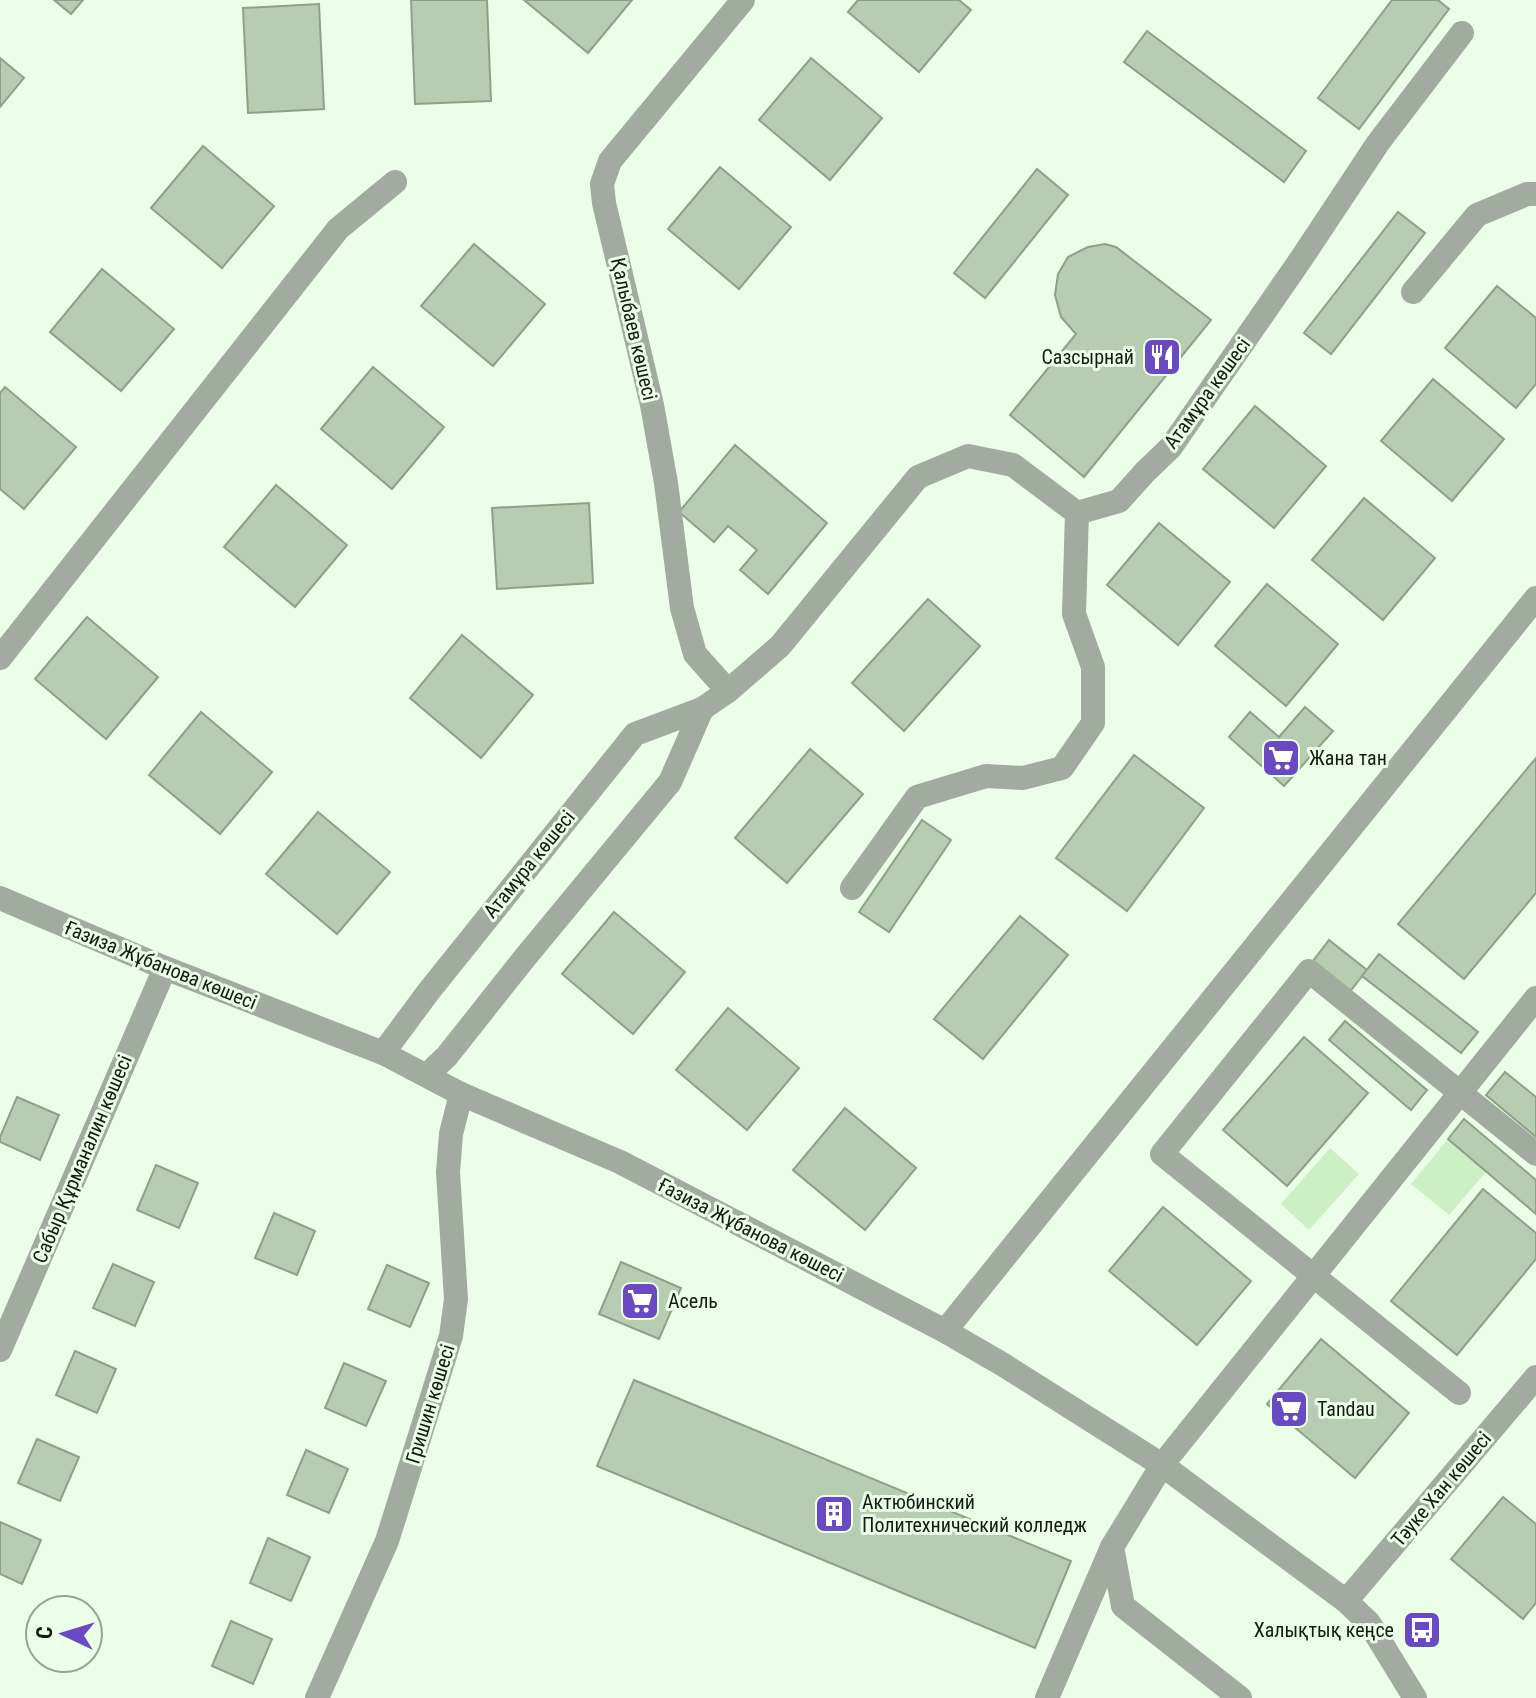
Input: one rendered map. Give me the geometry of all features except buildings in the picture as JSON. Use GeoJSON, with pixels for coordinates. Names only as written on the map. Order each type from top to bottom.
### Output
{"type":"FeatureCollection","features":[{"type":"Feature","properties":{"kind":"street","name":"Қалыбаев көшесі"},"geometry":{"type":"LineString","coordinates":[[728,691],[695,654],[682,608],[666,483],[652,405],[602,184],[610,161],[743,0]]}},
{"type":"Feature","properties":{"kind":"street","name":"Атамұра көшесі"},"geometry":{"type":"LineString","coordinates":[[383,1053],[438,978],[635,734],[702,709],[780,646],[918,477],[968,456],[1013,465],[1077,513],[1119,501],[1171,447],[1378,143],[1462,33]]}},
{"type":"Feature","properties":{"kind":"street"},"geometry":{"type":"LineString","coordinates":[[0,658],[338,229],[395,182]]}},
{"type":"Feature","properties":{"kind":"street"},"geometry":{"type":"LineString","coordinates":[[1413,292],[1477,215],[1527,194],[1536,194]]}},
{"type":"Feature","properties":{"kind":"street"},"geometry":{"type":"LineString","coordinates":[[852,888],[917,797],[986,776],[1023,778],[1062,768],[1093,723],[1093,667],[1074,614],[1077,513]]}},
{"type":"Feature","properties":{"kind":"street"},"geometry":{"type":"LineString","coordinates":[[945,1331],[1536,598]]}},
{"type":"Feature","properties":{"kind":"street"},"geometry":{"type":"LineString","coordinates":[[427,1075],[447,1056],[670,782],[702,709]]}},
{"type":"Feature","properties":{"kind":"street","name":"Ғазиза Жұбанова көшесі"},"geometry":{"type":"LineString","coordinates":[[0,898],[165,968],[383,1053],[461,1094],[620,1162],[945,1331],[1162,1465],[1346,1601],[1369,1623],[1415,1698]]}},
{"type":"Feature","properties":{"kind":"street","name":"Сабыр Құрманалин көшесі"},"geometry":{"type":"LineString","coordinates":[[0,1350],[165,968]]}},
{"type":"Feature","properties":{"kind":"street"},"geometry":{"type":"LineString","coordinates":[[1459,1393],[1162,1154],[1309,971],[1536,1154]]}},
{"type":"Feature","properties":{"kind":"street"},"geometry":{"type":"LineString","coordinates":[[1047,1698],[1112,1547],[1162,1465],[1536,998]]}},
{"type":"Feature","properties":{"kind":"street","name":"Гришин көшесі"},"geometry":{"type":"LineString","coordinates":[[317,1698],[387,1541],[451,1336],[456,1299],[448,1172],[451,1134],[461,1094]]}},
{"type":"Feature","properties":{"kind":"street","name":"Тәуке Хан көшесі"},"geometry":{"type":"LineString","coordinates":[[1346,1601],[1536,1377]]}},
{"type":"Feature","properties":{"kind":"street"},"geometry":{"type":"LineString","coordinates":[[1112,1547],[1123,1606],[1240,1698]]}},
{"type":"Feature","properties":{"kind":"green space"},"geometry":{"type":"Polygon","coordinates":[[[1448,1139],[1486,1172],[1449,1215],[1411,1184],[1448,1139]]]}},
{"type":"Feature","properties":{"kind":"green space"},"geometry":{"type":"Polygon","coordinates":[[[1330,1148],[1359,1174],[1309,1230],[1281,1204],[1330,1148]]]}},
{"type":"Feature","properties":{"kind":"place","name":"Сазсырнай"},"geometry":{"type":"Point","coordinates":[1162,357]}},
{"type":"Feature","properties":{"kind":"place","name":"Жана тан"},"geometry":{"type":"Point","coordinates":[1281,758]}},
{"type":"Feature","properties":{"kind":"place","name":"Асель"},"geometry":{"type":"Point","coordinates":[640,1301]}},
{"type":"Feature","properties":{"kind":"place","name":"Tandau"},"geometry":{"type":"Point","coordinates":[1289,1409]}},
{"type":"Feature","properties":{"kind":"place","name":"Актюбинский Политехнический колледж"},"geometry":{"type":"Point","coordinates":[834,1514]}},
{"type":"Feature","properties":{"kind":"place","name":"Халықтық кеңсе"},"geometry":{"type":"Point","coordinates":[1422,1630]}}]}
